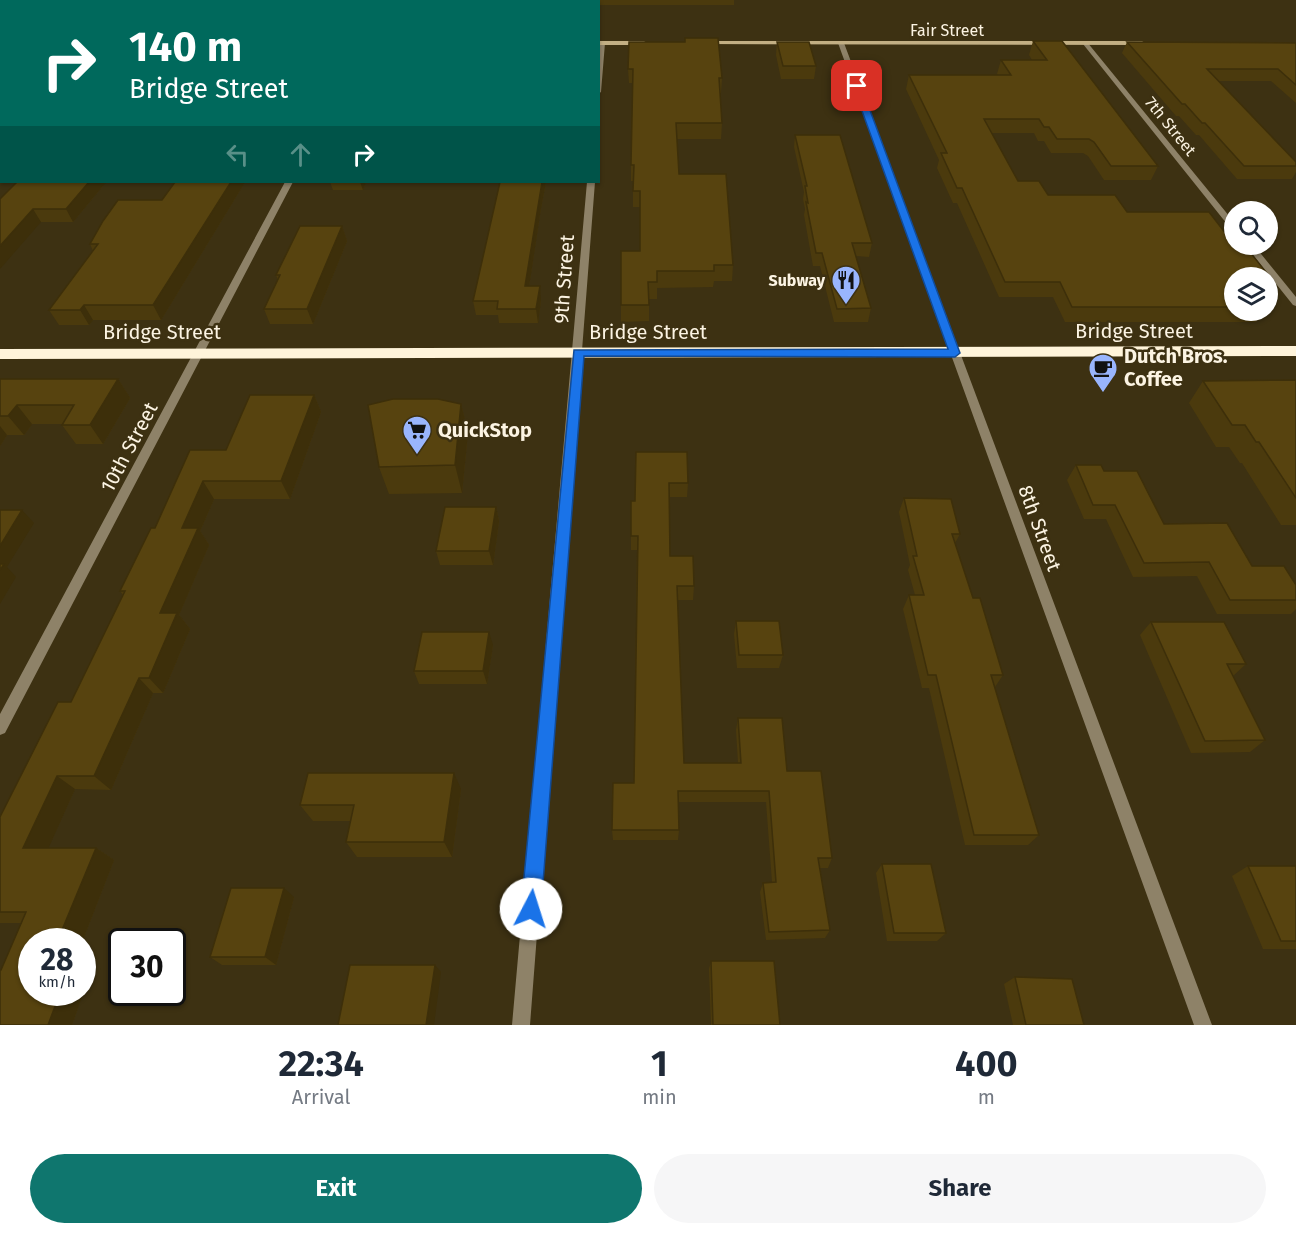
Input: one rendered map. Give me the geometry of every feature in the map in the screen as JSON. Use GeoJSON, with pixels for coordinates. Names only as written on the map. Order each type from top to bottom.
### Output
{"type":"FeatureCollection","features":[{"type":"Feature","properties":{"kind":"highway","name":"Bridge Street"},"geometry":{"type":"LineString","coordinates":[[0,354],[1296,351]]}},
{"type":"Feature","properties":{"kind":"street"},"geometry":{"type":"LineString","coordinates":[[600,43],[657,43]]}},
{"type":"Feature","properties":{"kind":"street","name":"Fair Street"},"geometry":{"type":"LineString","coordinates":[[690,43],[1156,43]]}},
{"type":"Feature","properties":{"kind":"street","name":"8th Street"},"geometry":{"type":"LineString","coordinates":[[841,43],[1203,1025]]}},
{"type":"Feature","properties":{"kind":"street","name":"7th Street"},"geometry":{"type":"LineString","coordinates":[[1085,43],[1224,216]]}},
{"type":"Feature","properties":{"kind":"street","name":"10th Street"},"geometry":{"type":"LineString","coordinates":[[0,728],[288,183]]}},
{"type":"Feature","properties":{"kind":"street","name":"9th Street"},"geometry":{"type":"LineString","coordinates":[[521,1025],[591,183]]}},
{"type":"Feature","properties":{"kind":"street"},"geometry":{"type":"LineString","coordinates":[[1257,255],[1296,303]]}},
{"type":"Feature","properties":{"kind":"building"},"geometry":{"type":"Polygon","coordinates":[[[685,38],[718,38],[722,78],[719,78],[722,123],[676,123],[679,174],[726,174],[733,265],[714,265],[714,271],[657,271],[657,282],[648,282],[649,305],[621,305],[621,251],[640,251],[640,191],[633,191],[634,165],[631,165],[633,69],[628,69],[629,42],[685,42],[685,38]]]}},
{"type":"Feature","properties":{"kind":"building"},"geometry":{"type":"Polygon","coordinates":[[[1033,41],[1062,41],[1158,166],[1111,166],[1094,142],[1089,139],[1057,139],[1049,127],[1044,127],[1039,119],[984,119],[1018,181],[1039,181],[1048,195],[1115,195],[1127,212],[1209,212],[1224,231],[1224,255],[1252,255],[1262,267],[1224,267],[1224,307],[1072,307],[1060,282],[1005,282],[962,188],[957,188],[941,153],[947,153],[909,75],[1011,75],[1001,60],[1047,60],[1033,41]]]}},
{"type":"Feature","properties":{"kind":"building"},"geometry":{"type":"Polygon","coordinates":[[[777,42],[809,42],[816,66],[783,66],[777,42]]]}},
{"type":"Feature","properties":{"kind":"building"},"geometry":{"type":"Polygon","coordinates":[[[1127,42],[1296,43],[1296,85],[1278,69],[1207,69],[1296,162],[1296,166],[1244,166],[1205,123],[1202,123],[1185,104],[1182,104],[1127,42]]]}},
{"type":"Feature","properties":{"kind":"building"},"geometry":{"type":"Polygon","coordinates":[[[795,135],[840,135],[872,243],[852,243],[871,308],[837,309],[822,253],[816,253],[806,202],[808,203],[805,186],[807,186],[795,135]]]}},
{"type":"Feature","properties":{"kind":"building"},"geometry":{"type":"Polygon","coordinates":[[[16,183],[88,183],[66,209],[33,209],[0,246],[0,199],[16,183]]]}},
{"type":"Feature","properties":{"kind":"building"},"geometry":{"type":"Polygon","coordinates":[[[174,183],[230,183],[153,305],[84,305],[80,310],[49,310],[98,244],[90,244],[118,200],[162,200],[174,183]]]}},
{"type":"Feature","properties":{"kind":"building"},"geometry":{"type":"Polygon","coordinates":[[[500,183],[542,183],[525,286],[540,286],[536,309],[497,309],[498,301],[473,301],[500,183]]]}},
{"type":"Feature","properties":{"kind":"building"},"geometry":{"type":"Polygon","coordinates":[[[300,226],[342,226],[307,309],[264,309],[280,275],[276,275],[300,226]]]}},
{"type":"Feature","properties":{"kind":"building"},"geometry":{"type":"Polygon","coordinates":[[[0,379],[118,379],[90,425],[62,425],[74,405],[17,405],[8,416],[0,416],[0,379]]]}},
{"type":"Feature","properties":{"kind":"building"},"geometry":{"type":"Polygon","coordinates":[[[1296,380],[1296,498],[1259,442],[1256,442],[1245,425],[1232,425],[1203,381],[1296,380]]]}},
{"type":"Feature","properties":{"kind":"building"},"geometry":{"type":"Polygon","coordinates":[[[250,395],[314,395],[281,481],[203,481],[182,528],[198,528],[160,613],[177,613],[149,678],[139,678],[94,776],[57,776],[23,848],[96,848],[63,928],[19,928],[26,912],[0,912],[0,817],[58,702],[71,702],[125,591],[120,591],[151,528],[155,528],[190,450],[226,450],[250,395]]]}},
{"type":"Feature","properties":{"kind":"building"},"geometry":{"type":"Polygon","coordinates":[[[393,399],[438,399],[461,404],[455,465],[379,467],[368,405],[393,399]]]}},
{"type":"Feature","properties":{"kind":"building"},"geometry":{"type":"Polygon","coordinates":[[[636,452],[687,452],[688,483],[669,483],[670,556],[693,556],[694,586],[677,586],[684,763],[741,763],[738,718],[782,718],[787,771],[821,771],[832,858],[818,858],[830,930],[769,932],[763,883],[776,882],[769,791],[678,791],[679,830],[612,830],[613,783],[634,783],[638,536],[631,536],[631,501],[635,501],[636,452]]]}},
{"type":"Feature","properties":{"kind":"building"},"geometry":{"type":"Polygon","coordinates":[[[1076,465],[1101,465],[1104,471],[1137,471],[1164,524],[1227,523],[1252,566],[1284,566],[1296,585],[1296,600],[1230,600],[1209,562],[1144,563],[1115,505],[1093,505],[1076,465]]]}},
{"type":"Feature","properties":{"kind":"building"},"geometry":{"type":"Polygon","coordinates":[[[904,498],[951,499],[960,534],[952,534],[973,598],[980,598],[1003,675],[991,675],[1039,835],[974,835],[936,675],[928,675],[909,595],[924,595],[913,556],[917,556],[904,498]]]}},
{"type":"Feature","properties":{"kind":"building"},"geometry":{"type":"Polygon","coordinates":[[[445,507],[496,507],[489,551],[436,551],[445,507]]]}},
{"type":"Feature","properties":{"kind":"building"},"geometry":{"type":"Polygon","coordinates":[[[0,510],[22,510],[0,546],[0,510]]]}},
{"type":"Feature","properties":{"kind":"building"},"geometry":{"type":"Polygon","coordinates":[[[736,621],[779,621],[783,655],[739,655],[736,621]]]}},
{"type":"Feature","properties":{"kind":"building"},"geometry":{"type":"Polygon","coordinates":[[[1151,622],[1224,622],[1246,664],[1227,664],[1265,740],[1205,741],[1151,622]]]}},
{"type":"Feature","properties":{"kind":"building"},"geometry":{"type":"Polygon","coordinates":[[[422,632],[489,632],[483,671],[414,671],[422,632]]]}},
{"type":"Feature","properties":{"kind":"building"},"geometry":{"type":"Polygon","coordinates":[[[308,773],[454,773],[444,842],[346,842],[354,805],[300,805],[308,773]]]}},
{"type":"Feature","properties":{"kind":"building"},"geometry":{"type":"Polygon","coordinates":[[[882,864],[931,864],[946,933],[894,933],[882,864]]]}},
{"type":"Feature","properties":{"kind":"building"},"geometry":{"type":"Polygon","coordinates":[[[1248,866],[1296,866],[1296,941],[1281,941],[1248,866]]]}},
{"type":"Feature","properties":{"kind":"building"},"geometry":{"type":"Polygon","coordinates":[[[231,888],[284,888],[265,957],[210,957],[231,888]]]}},
{"type":"Feature","properties":{"kind":"building"},"geometry":{"type":"Polygon","coordinates":[[[18,931],[18,1006],[55,1006],[48,1025],[0,1025],[1,970],[18,931]]]}},
{"type":"Feature","properties":{"kind":"building"},"geometry":{"type":"Polygon","coordinates":[[[711,961],[774,961],[780,1025],[713,1025],[711,961]]]}},
{"type":"Feature","properties":{"kind":"building"},"geometry":{"type":"Polygon","coordinates":[[[350,965],[435,965],[426,1025],[338,1025],[350,965]]]}},
{"type":"Feature","properties":{"kind":"building"},"geometry":{"type":"Polygon","coordinates":[[[1015,977],[1072,979],[1084,1025],[1026,1025],[1015,977]]]}},
{"type":"Feature","properties":{"kind":"place","name":"Subway"},"geometry":{"type":"Point","coordinates":[846,306]}},
{"type":"Feature","properties":{"kind":"place","name":"Dutch Bros. Coffee"},"geometry":{"type":"Point","coordinates":[1103,394]}},
{"type":"Feature","properties":{"kind":"place","name":"QuickStop"},"geometry":{"type":"Point","coordinates":[417,456]}},
{"type":"Feature","properties":{"kind":"route"},"geometry":{"type":"LineString","coordinates":[[531,909],[578,353],[955,353],[857,86]]}}]}
